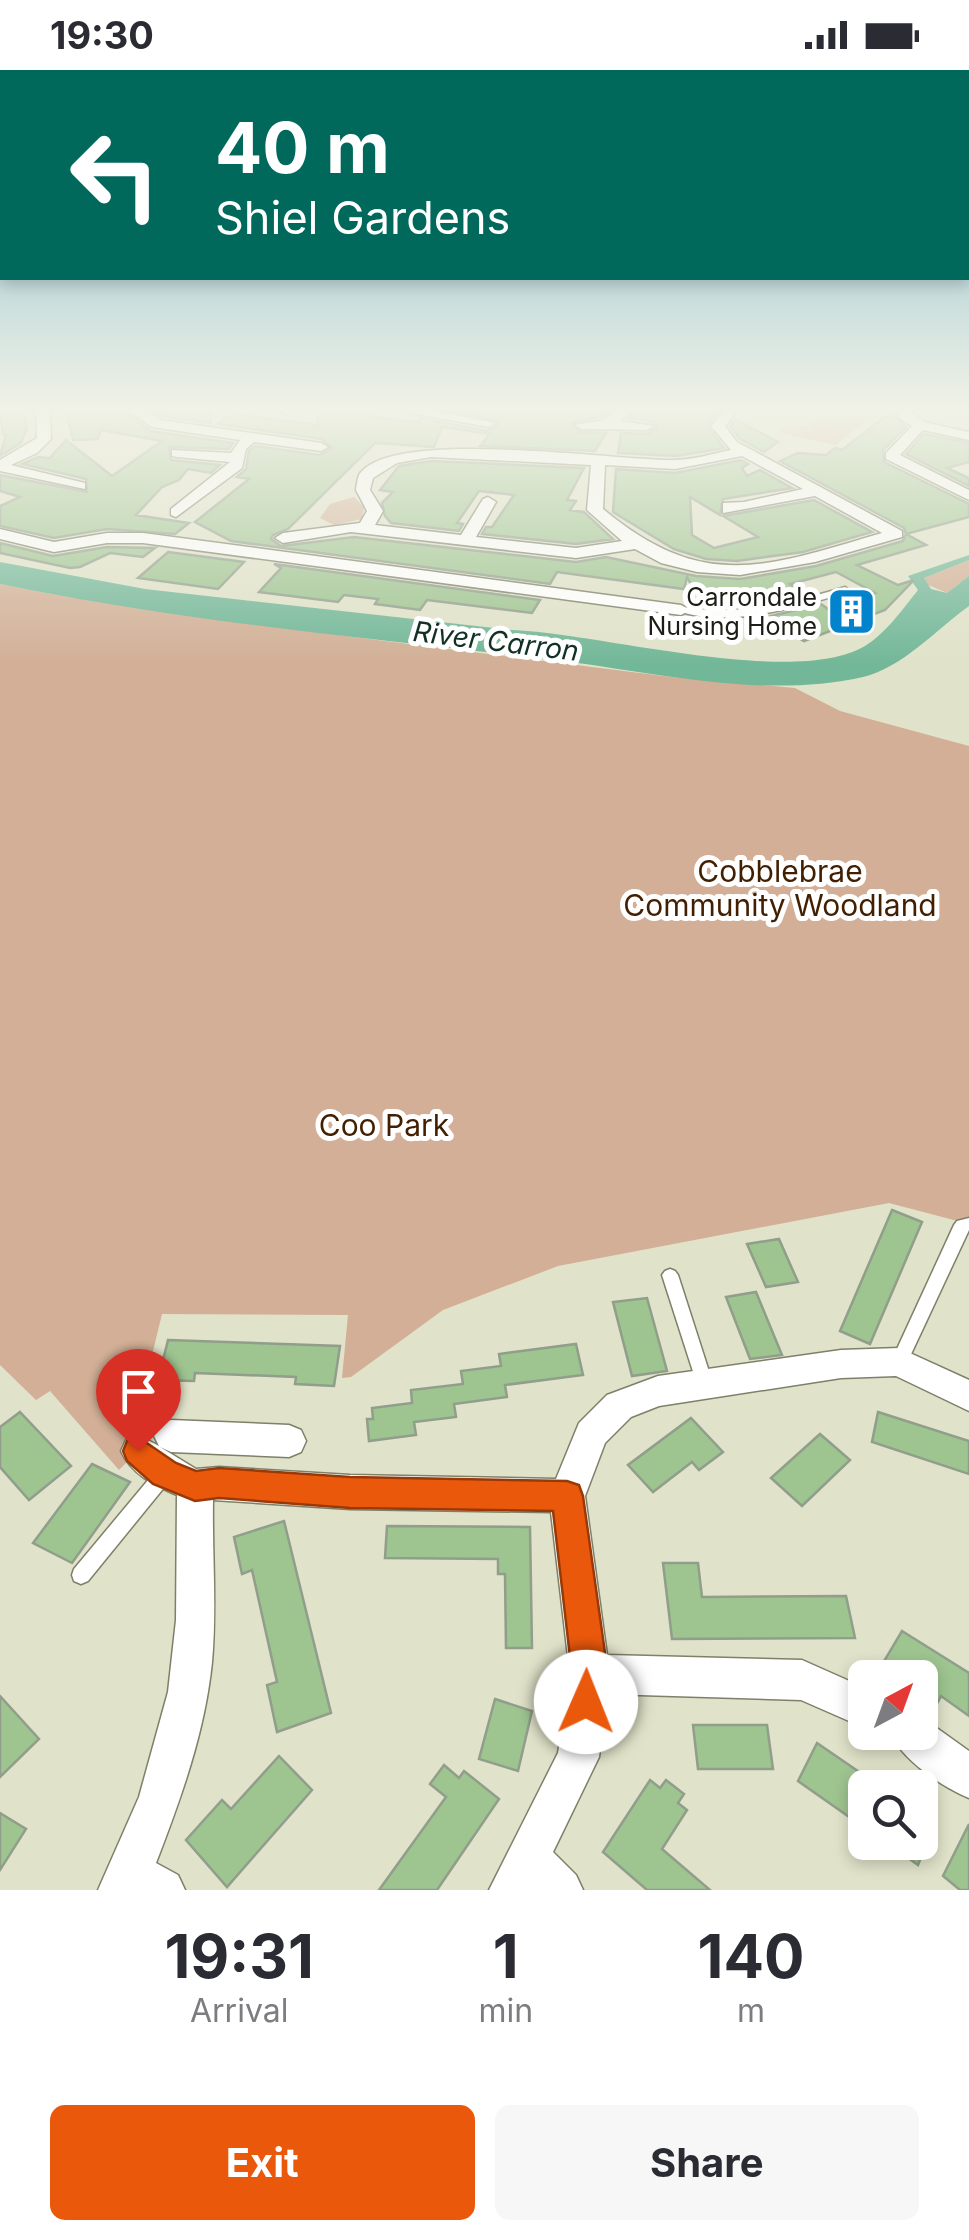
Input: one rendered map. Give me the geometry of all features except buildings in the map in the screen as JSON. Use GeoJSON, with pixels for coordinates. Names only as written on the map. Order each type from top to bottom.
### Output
{"type":"FeatureCollection","features":[{"type":"Feature","properties":{"kind":"street"},"geometry":{"type":"LineString","coordinates":[[176,512],[199,495]]}},
{"type":"Feature","properties":{"kind":"street"},"geometry":{"type":"LineString","coordinates":[[364,528],[376,511],[368,495]]}},
{"type":"Feature","properties":{"kind":"street"},"geometry":{"type":"LineString","coordinates":[[595,495],[594,510],[662,557],[687,567],[733,572],[772,570],[896,534],[823,495]]}},
{"type":"Feature","properties":{"kind":"street"},"geometry":{"type":"LineString","coordinates":[[728,510],[728,506],[797,495]]}},
{"type":"Feature","properties":{"kind":"street"},"geometry":{"type":"LineString","coordinates":[[466,541],[480,499],[506,498]]}},
{"type":"Feature","properties":{"kind":"street"},"geometry":{"type":"LineString","coordinates":[[283,538],[317,526],[576,552],[640,543]]}},
{"type":"Feature","properties":{"kind":"street"},"geometry":{"type":"LineString","coordinates":[[0,534],[52,550],[107,538],[142,538],[641,610],[681,610]]}},
{"type":"Feature","properties":{"kind":"street"},"geometry":{"type":"LineString","coordinates":[[561,1890],[520,1875],[578,1757],[590,1674],[567,1496],[591,1434],[619,1406],[658,1391],[840,1364],[899,1362],[969,1396]]}},
{"type":"Feature","properties":{"kind":"street"},"geometry":{"type":"LineString","coordinates":[[171,1436],[289,1441]]}},
{"type":"Feature","properties":{"kind":"street"},"geometry":{"type":"LineString","coordinates":[[179,1473],[228,1438]]}},
{"type":"Feature","properties":{"kind":"street"},"geometry":{"type":"LineString","coordinates":[[179,1473],[350,1492],[567,1496]]}},
{"type":"Feature","properties":{"kind":"street"},"geometry":{"type":"LineString","coordinates":[[138,1884],[181,1731],[192,1668],[179,1473]]}},
{"type":"Feature","properties":{"kind":"street"},"geometry":{"type":"LineString","coordinates":[[590,1674],[802,1680],[848,1700]]}},
{"type":"Feature","properties":{"kind":"street"},"geometry":{"type":"LineString","coordinates":[[934,1750],[969,1777]]}},
{"type":"Feature","properties":{"kind":"lane"},"geometry":{"type":"LineString","coordinates":[[681,610],[708,615],[790,609],[845,590]]}},
{"type":"Feature","properties":{"kind":"lane"},"geometry":{"type":"LineString","coordinates":[[899,1362],[962,1225],[969,1224]]}},
{"type":"Feature","properties":{"kind":"lane"},"geometry":{"type":"LineString","coordinates":[[670,1274],[705,1384]]}},
{"type":"Feature","properties":{"kind":"lane"},"geometry":{"type":"LineString","coordinates":[[82,1575],[179,1473]]}},
{"type":"Feature","properties":{"kind":"green space"},"geometry":{"type":"Polygon","coordinates":[[[354,497],[364,507],[362,519],[334,525],[320,518],[330,504],[354,497]]]}},
{"type":"Feature","properties":{"kind":"green space"},"geometry":{"type":"Polygon","coordinates":[[[969,560],[969,576],[947,593],[926,584],[924,578],[969,560]]]}},
{"type":"Feature","properties":{"kind":"green space"},"geometry":{"type":"Polygon","coordinates":[[[0,584],[330,634],[672,677],[795,688],[840,711],[969,746],[969,1224],[889,1203],[558,1266],[443,1310],[351,1377],[342,1378],[348,1315],[162,1314],[135,1425],[138,1451],[119,1470],[50,1391],[36,1400],[0,1365],[0,584]]]}},
{"type":"Feature","properties":{"kind":"water","name":"River Carron"},"geometry":{"type":"Polygon","coordinates":[[[969,555],[969,560],[924,578],[931,589],[947,593],[969,576],[969,606],[905,657],[863,677],[784,686],[705,681],[273,628],[0,584],[0,562],[145,589],[549,633],[694,655],[792,662],[833,657],[865,646],[887,628],[918,590],[908,576],[969,555]]]}},
{"type":"Feature","properties":{"kind":"place","name":"Carrondale Nursing Home"},"geometry":{"type":"Point","coordinates":[852,611]}},
{"type":"Feature","properties":{"kind":"route"},"geometry":{"type":"LineString","coordinates":[[138,1451],[164,1473],[195,1486],[219,1483],[350,1492],[567,1496],[590,1674],[586,1702]]}},
{"type":"Feature","properties":{"kind":"park label","name":"Cobblebrae Community Woodland"},"geometry":{"type":"Point","coordinates":[780,889]}},
{"type":"Feature","properties":{"kind":"park label","name":"Coo Park"},"geometry":{"type":"Point","coordinates":[384,1126]}}]}
